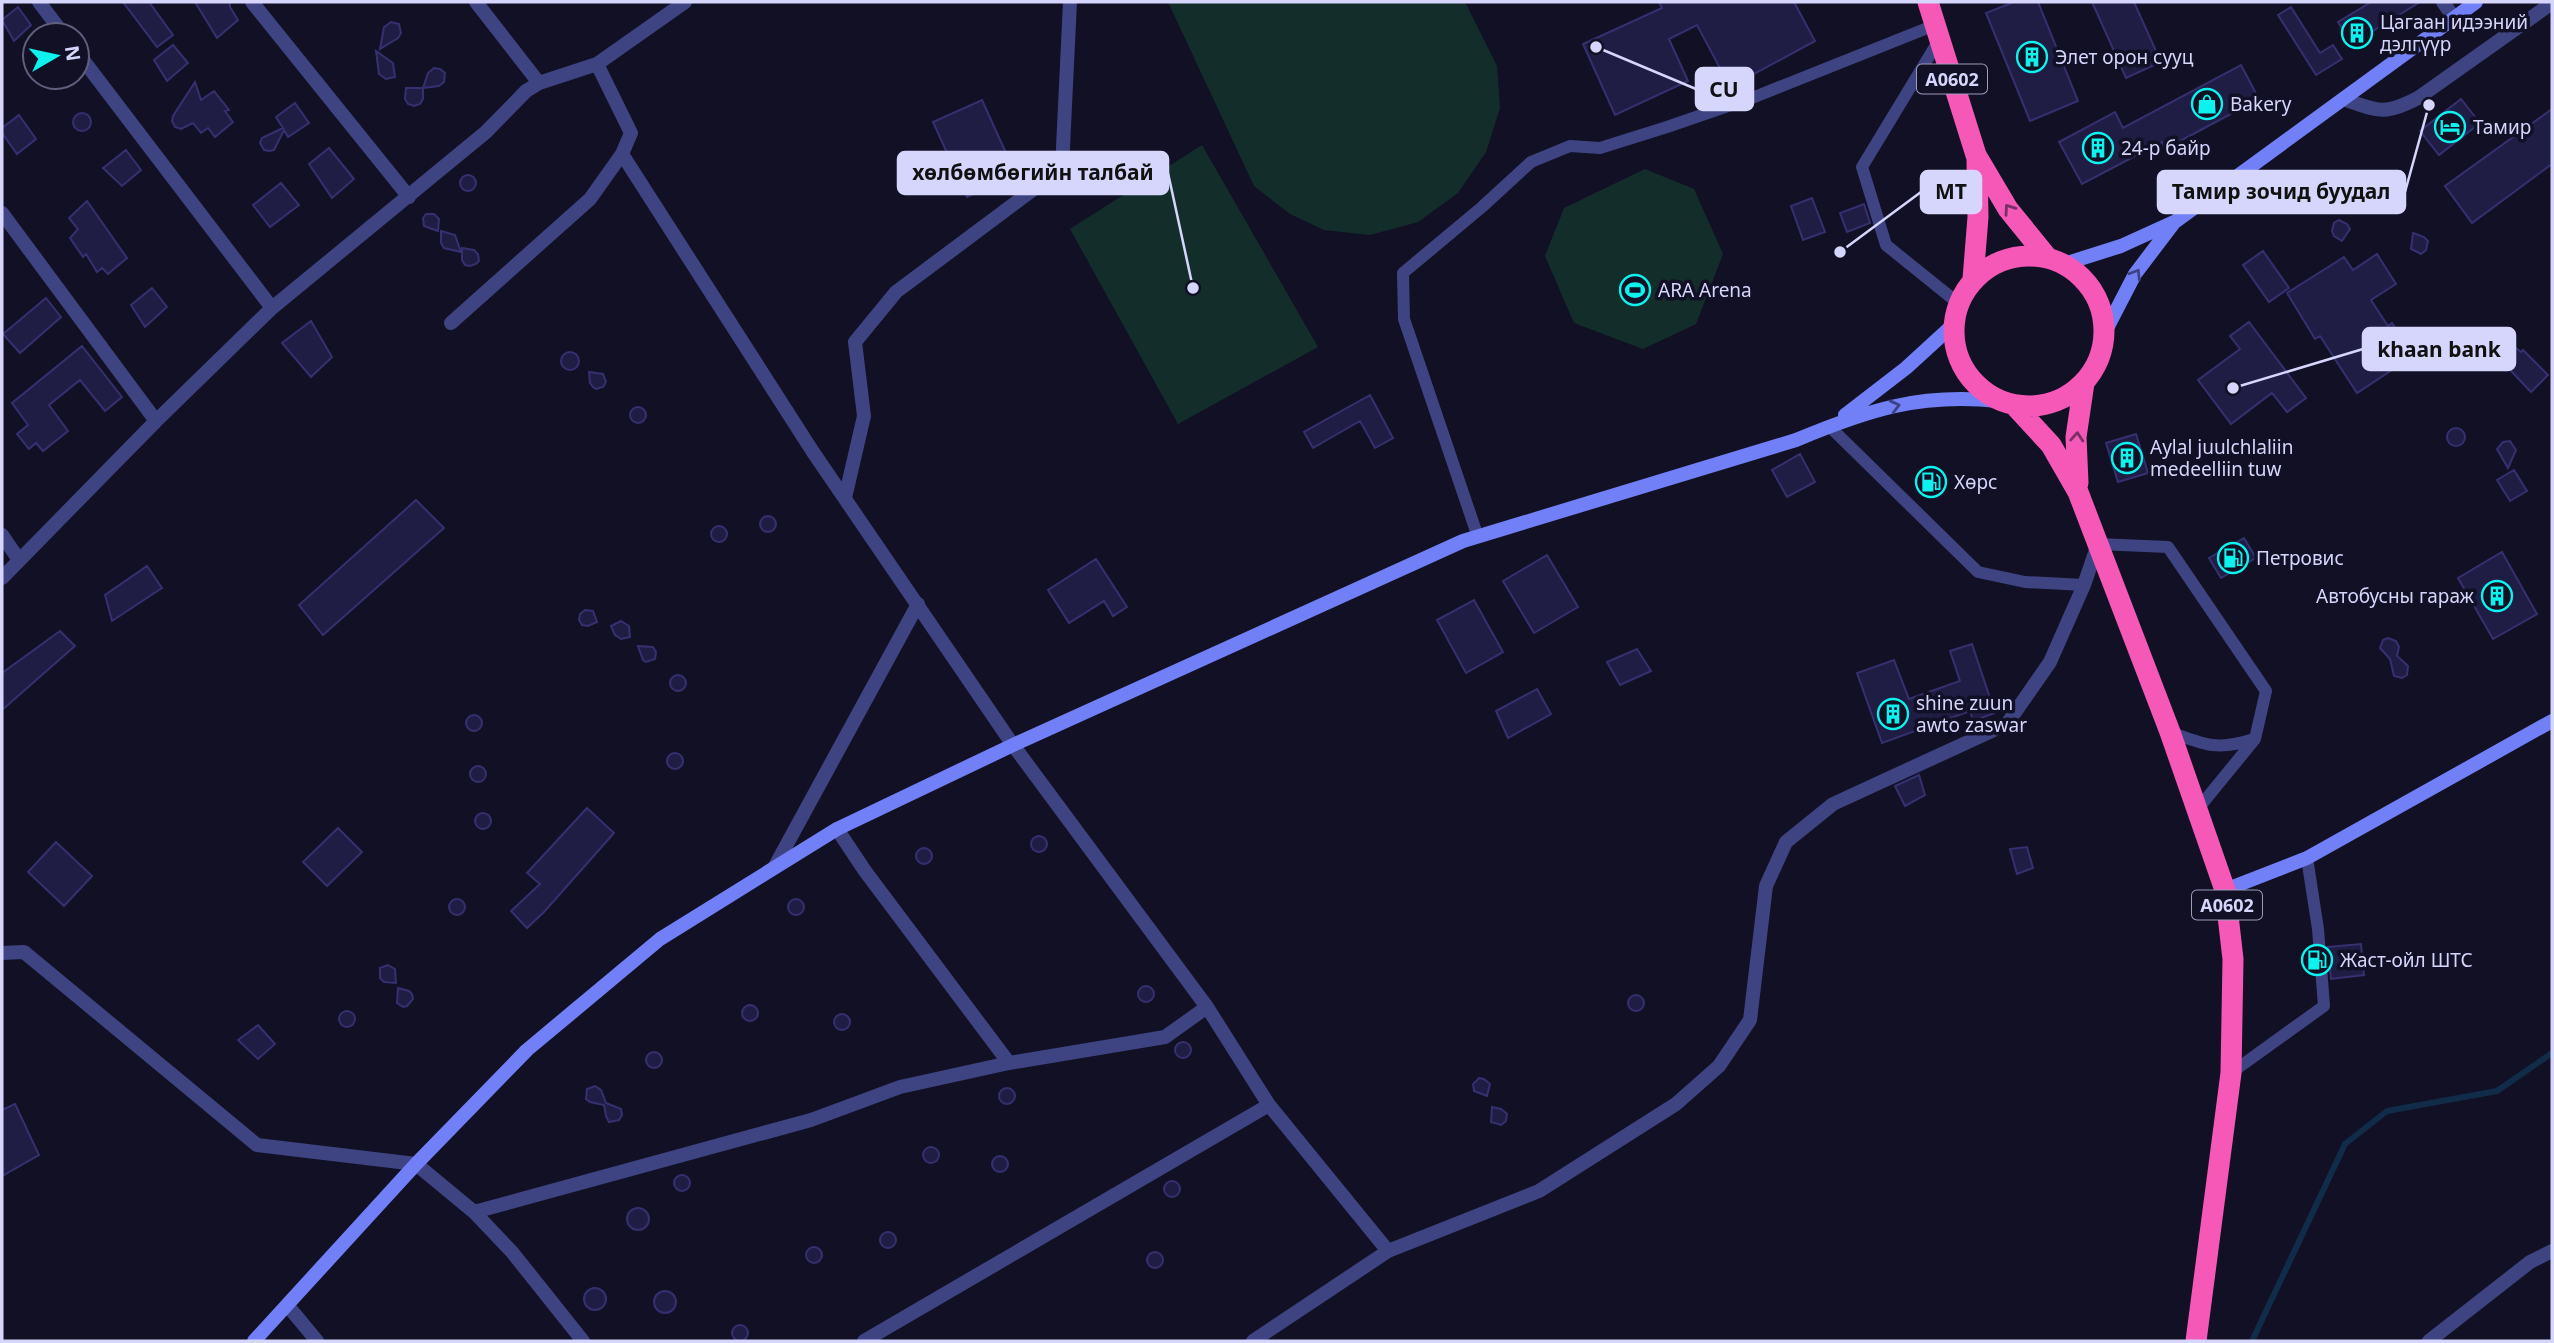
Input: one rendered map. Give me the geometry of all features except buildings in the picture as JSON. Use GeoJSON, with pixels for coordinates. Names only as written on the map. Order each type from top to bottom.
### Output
{"type":"FeatureCollection","features":[{"type":"Feature","properties":{"kind":"highway","name":"A0602"},"geometry":{"type":"LineString","coordinates":[[1928,2],[1976,155],[2008,209],[2055,261],[2081,276],[2094,293],[2102,313],[2104,334],[2099,360],[2084,383],[2064,398],[2040,406],[2007,403]]}},
{"type":"Feature","properties":{"kind":"highway","name":"A0602"},"geometry":{"type":"LineString","coordinates":[[1973,279],[1978,217],[1976,155]]}},
{"type":"Feature","properties":{"kind":"highway","name":"A0602"},"geometry":{"type":"LineString","coordinates":[[2055,261],[2020,256],[1995,263],[1973,279],[1958,303],[1953,325],[1955,348],[1964,370],[1979,388],[2007,403],[2051,445],[2078,492],[2170,732],[2225,890],[2233,959],[2231,1073],[2196,1341]]}},
{"type":"Feature","properties":{"kind":"highway","name":"A0602"},"geometry":{"type":"LineString","coordinates":[[2078,492],[2076,437],[2084,383]]}},
{"type":"Feature","properties":{"kind":"street"},"geometry":{"type":"LineString","coordinates":[[39,2],[53,21]]}},
{"type":"Feature","properties":{"kind":"street"},"geometry":{"type":"LineString","coordinates":[[252,2],[409,197]]}},
{"type":"Feature","properties":{"kind":"street"},"geometry":{"type":"LineString","coordinates":[[476,2],[539,83]]}},
{"type":"Feature","properties":{"kind":"street"},"geometry":{"type":"LineString","coordinates":[[2,578],[156,421],[272,308],[486,132],[526,91],[539,83],[597,64],[685,2]]}},
{"type":"Feature","properties":{"kind":"street"},"geometry":{"type":"LineString","coordinates":[[845,498],[864,416],[855,342],[896,292],[1062,168],[1070,2]]}},
{"type":"Feature","properties":{"kind":"street"},"geometry":{"type":"LineString","coordinates":[[2443,2],[2454,18]]}},
{"type":"Feature","properties":{"kind":"street"},"geometry":{"type":"LineString","coordinates":[[2055,261],[2121,246],[2176,220],[2476,2]]}},
{"type":"Feature","properties":{"kind":"street"},"geometry":{"type":"LineString","coordinates":[[2343,99],[2380,111],[2396,109],[2418,98],[2552,3]]}},
{"type":"Feature","properties":{"kind":"street"},"geometry":{"type":"LineString","coordinates":[[451,323],[590,199],[622,154],[631,133],[597,64]]}},
{"type":"Feature","properties":{"kind":"street"},"geometry":{"type":"LineString","coordinates":[[91,70],[272,308]]}},
{"type":"Feature","properties":{"kind":"street"},"geometry":{"type":"LineString","coordinates":[[622,154],[845,498],[1013,745],[1207,1007],[1269,1105],[1388,1251]]}},
{"type":"Feature","properties":{"kind":"street"},"geometry":{"type":"LineString","coordinates":[[2,213],[156,421]]}},
{"type":"Feature","properties":{"kind":"street"},"geometry":{"type":"LineString","coordinates":[[2104,334],[2135,274],[2176,220]]}},
{"type":"Feature","properties":{"kind":"street"},"geometry":{"type":"LineString","coordinates":[[1829,426],[1898,375],[1953,325]]}},
{"type":"Feature","properties":{"kind":"street"},"geometry":{"type":"LineString","coordinates":[[254,1341],[416,1164],[527,1050],[660,939],[837,829],[1013,745],[1464,541],[1796,440],[1829,426],[1897,404],[1964,398],[2007,403]]}},
{"type":"Feature","properties":{"kind":"street"},"geometry":{"type":"LineString","coordinates":[[2,535],[19,560]]}},
{"type":"Feature","properties":{"kind":"street"},"geometry":{"type":"LineString","coordinates":[[1254,1341],[1388,1251],[1539,1191],[1676,1104],[1718,1066],[1750,1020],[1766,886],[1786,842],[1833,804],[2007,724],[2050,662],[2084,585],[2098,544]]}},
{"type":"Feature","properties":{"kind":"street"},"geometry":{"type":"LineString","coordinates":[[775,866],[918,604]]}},
{"type":"Feature","properties":{"kind":"street"},"geometry":{"type":"LineString","coordinates":[[2225,890],[2308,858],[2552,721]]}},
{"type":"Feature","properties":{"kind":"street"},"geometry":{"type":"LineString","coordinates":[[837,829],[865,871],[1009,1063]]}},
{"type":"Feature","properties":{"kind":"street"},"geometry":{"type":"LineString","coordinates":[[2,953],[24,952],[257,1145],[416,1164],[474,1212],[512,1252],[583,1341]]}},
{"type":"Feature","properties":{"kind":"street"},"geometry":{"type":"LineString","coordinates":[[474,1212],[811,1120],[900,1087],[1009,1063],[1165,1037],[1207,1007]]}},
{"type":"Feature","properties":{"kind":"street"},"geometry":{"type":"LineString","coordinates":[[864,1341],[1269,1105]]}},
{"type":"Feature","properties":{"kind":"street"},"geometry":{"type":"LineString","coordinates":[[2429,1341],[2530,1262],[2552,1251]]}},
{"type":"Feature","properties":{"kind":"street"},"geometry":{"type":"LineString","coordinates":[[288,1306],[317,1341]]}},
{"type":"Feature","properties":{"kind":"lane"},"geometry":{"type":"LineString","coordinates":[[1937,33],[1862,167],[1886,245],[1958,303]]}},
{"type":"Feature","properties":{"kind":"lane"},"geometry":{"type":"LineString","coordinates":[[1478,537],[1404,319],[1403,273],[1531,162],[1570,146],[1600,148],[1667,127],[1937,33]]}},
{"type":"Feature","properties":{"kind":"lane"},"geometry":{"type":"LineString","coordinates":[[1829,426],[1978,572],[2025,582],[2084,585]]}},
{"type":"Feature","properties":{"kind":"lane"},"geometry":{"type":"LineString","coordinates":[[2098,544],[2168,548],[2266,691],[2255,739],[2197,810]]}},
{"type":"Feature","properties":{"kind":"lane"},"geometry":{"type":"LineString","coordinates":[[2170,732],[2206,746],[2235,745],[2255,739]]}},
{"type":"Feature","properties":{"kind":"lane"},"geometry":{"type":"LineString","coordinates":[[2231,1073],[2324,1006],[2318,929],[2308,858]]}},
{"type":"Feature","properties":{"kind":"green space"},"geometry":{"type":"Polygon","coordinates":[[[1168,2],[1465,2],[1497,66],[1500,108],[1486,152],[1458,193],[1418,222],[1370,235],[1324,230],[1290,214],[1254,186],[1168,2]]]}},
{"type":"Feature","properties":{"kind":"green space"},"geometry":{"type":"Polygon","coordinates":[[[1202,145],[1318,347],[1178,424],[1070,229],[1202,145]]]}},
{"type":"Feature","properties":{"kind":"green space","name":"ARA Arena"},"geometry":{"type":"Polygon","coordinates":[[[1645,169],[1694,189],[1723,254],[1696,324],[1643,349],[1574,323],[1545,256],[1564,208],[1645,169]]]}},
{"type":"Feature","properties":{"kind":"waterway"},"geometry":{"type":"LineString","coordinates":[[2252,1341],[2345,1144],[2387,1111],[2497,1091],[2552,1053]]}},
{"type":"Feature","properties":{"kind":"place","name":"Цагаан идээний дэлгүүр"},"geometry":{"type":"Point","coordinates":[2357,33]}},
{"type":"Feature","properties":{"kind":"place","name":"CU"},"geometry":{"type":"Point","coordinates":[1596,47]}},
{"type":"Feature","properties":{"kind":"place","name":"Элет орон сууц"},"geometry":{"type":"Point","coordinates":[2032,57]}},
{"type":"Feature","properties":{"kind":"place","name":"Bakery"},"geometry":{"type":"Point","coordinates":[2207,104]}},
{"type":"Feature","properties":{"kind":"place","name":"Тамир зочид буудал"},"geometry":{"type":"Point","coordinates":[2429,105]}},
{"type":"Feature","properties":{"kind":"place","name":"Тамир"},"geometry":{"type":"Point","coordinates":[2450,127]}},
{"type":"Feature","properties":{"kind":"place","name":"24-р байр"},"geometry":{"type":"Point","coordinates":[2098,148]}},
{"type":"Feature","properties":{"kind":"place","name":"MT"},"geometry":{"type":"Point","coordinates":[1840,252]}},
{"type":"Feature","properties":{"kind":"place","name":"хөлбөмбөгийн талбай"},"geometry":{"type":"Point","coordinates":[1193,288]}},
{"type":"Feature","properties":{"kind":"place","name":"ARA Arena"},"geometry":{"type":"Point","coordinates":[1635,290]}},
{"type":"Feature","properties":{"kind":"place","name":"khaan bank"},"geometry":{"type":"Point","coordinates":[2233,388]}},
{"type":"Feature","properties":{"kind":"place","name":"Aylal juulchlaliin medeelliin tuw"},"geometry":{"type":"Point","coordinates":[2127,458]}},
{"type":"Feature","properties":{"kind":"place","name":"Хөрс"},"geometry":{"type":"Point","coordinates":[1931,482]}},
{"type":"Feature","properties":{"kind":"place","name":"Петровис"},"geometry":{"type":"Point","coordinates":[2233,558]}},
{"type":"Feature","properties":{"kind":"place","name":"Автобусны гараж"},"geometry":{"type":"Point","coordinates":[2497,596]}},
{"type":"Feature","properties":{"kind":"place","name":"shine zuun awto zaswar"},"geometry":{"type":"Point","coordinates":[1893,714]}},
{"type":"Feature","properties":{"kind":"place","name":"Жаст-ойл ШТС"},"geometry":{"type":"Point","coordinates":[2317,960]}}]}
